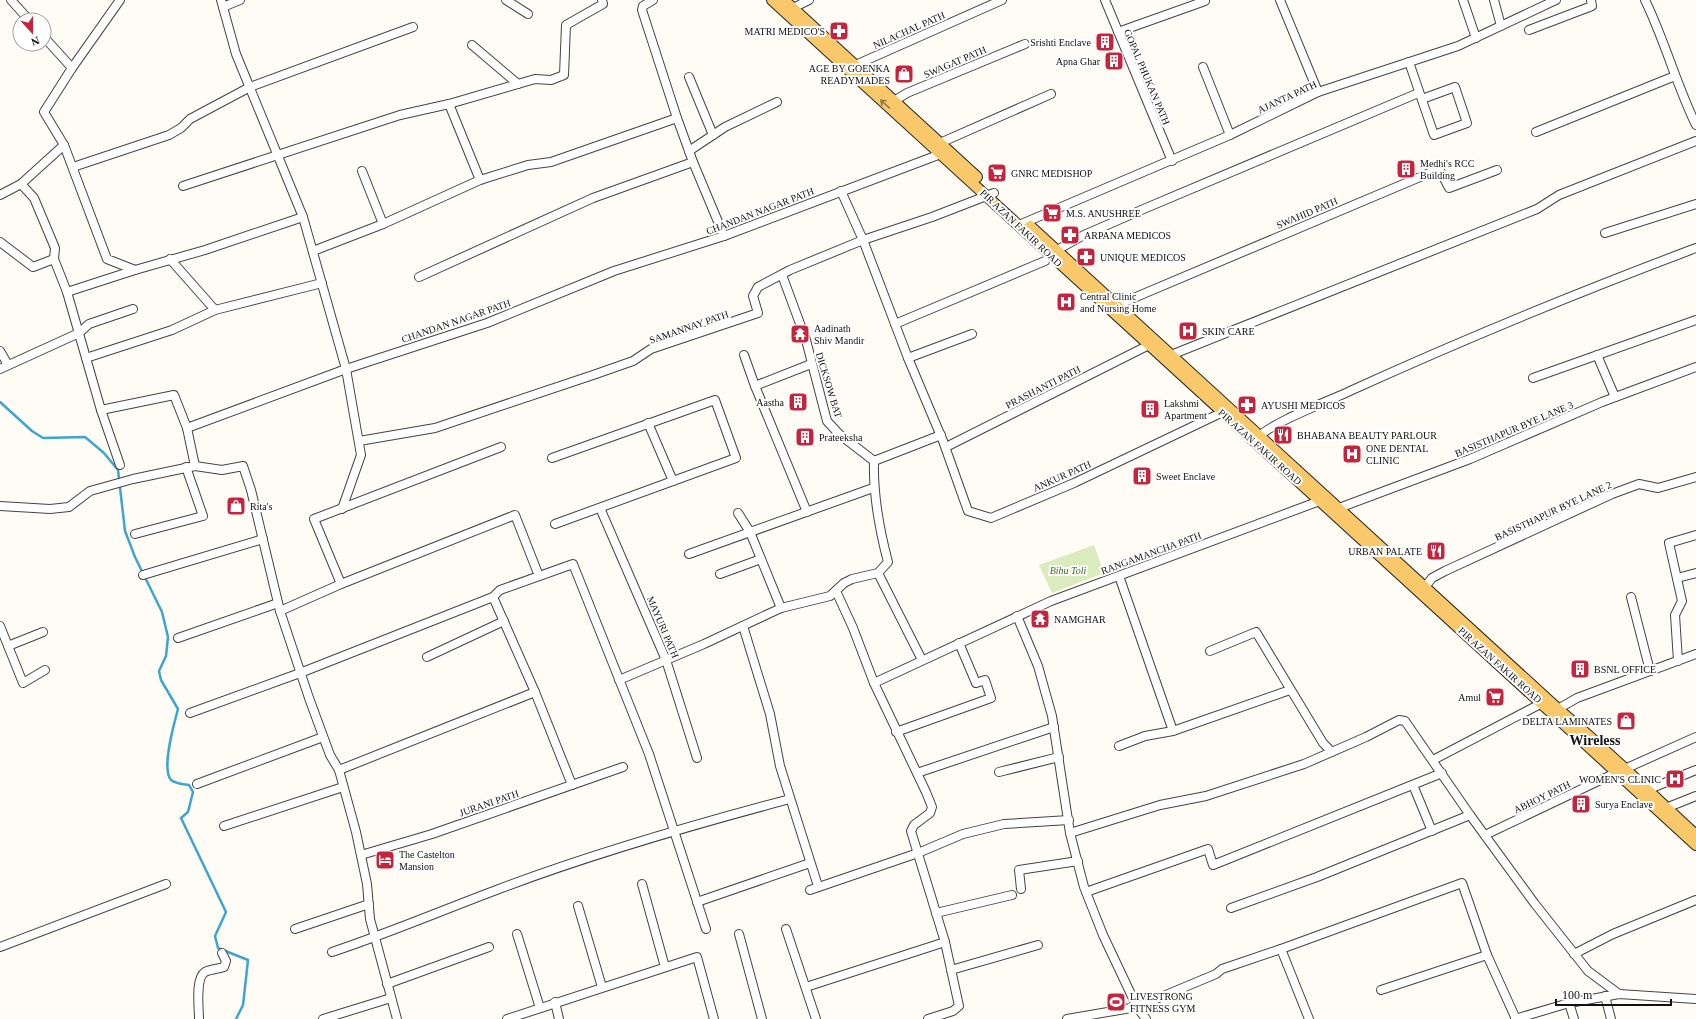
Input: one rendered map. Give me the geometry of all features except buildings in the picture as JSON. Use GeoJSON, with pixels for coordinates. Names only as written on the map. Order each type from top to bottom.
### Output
{"type":"FeatureCollection","features":[{"type":"Feature","properties":{"kind":"main road","name":"PIR AZAN FAKIR ROAD"},"geometry":{"type":"LineString","coordinates":[[772,0],[790,11],[990,195],[1057,250],[1171,355],[1257,438],[1545,702],[1558,709],[1595,740],[1616,772],[1647,790],[1696,835]]}},
{"type":"Feature","properties":{"kind":"main road","name":"PIR AZAN FAKIR ROAD"},"geometry":{"type":"LineString","coordinates":[[784,0],[790,11]]}},
{"type":"Feature","properties":{"kind":"main road","name":"PIR AZAN FAKIR ROAD"},"geometry":{"type":"LineString","coordinates":[[851,68],[894,101],[940,143],[945,153]]}},
{"type":"Feature","properties":{"kind":"main road","name":"PIR AZAN FAKIR ROAD"},"geometry":{"type":"LineString","coordinates":[[1025,223],[1149,345],[1223,412],[1257,438]]}},
{"type":"Feature","properties":{"kind":"main road","name":"PIR AZAN FAKIR ROAD"},"geometry":{"type":"LineString","coordinates":[[1324,500],[1339,508],[1425,587],[1616,772],[1696,845]]}},
{"type":"Feature","properties":{"kind":"street"},"geometry":{"type":"LineString","coordinates":[[11,0],[22,12]]}},
{"type":"Feature","properties":{"kind":"street"},"geometry":{"type":"LineString","coordinates":[[120,0],[72,68],[44,112],[64,144],[107,259],[135,270]]}},
{"type":"Feature","properties":{"kind":"street"},"geometry":{"type":"LineString","coordinates":[[240,0],[222,3],[236,54],[303,217],[346,369],[361,455],[342,509]]}},
{"type":"Feature","properties":{"kind":"street"},"geometry":{"type":"LineString","coordinates":[[506,0],[528,14]]}},
{"type":"Feature","properties":{"kind":"street"},"geometry":{"type":"LineString","coordinates":[[183,186],[400,115],[449,104],[535,79],[551,80],[564,75],[566,25],[603,4],[602,0]]}},
{"type":"Feature","properties":{"kind":"street"},"geometry":{"type":"LineString","coordinates":[[653,0],[643,6],[642,10],[677,118],[693,162],[724,236]]}},
{"type":"Feature","properties":{"kind":"street"},"geometry":{"type":"LineString","coordinates":[[790,11],[809,0]]}},
{"type":"Feature","properties":{"kind":"street","name":"NILACHAL PATH"},"geometry":{"type":"LineString","coordinates":[[851,68],[1002,0]]}},
{"type":"Feature","properties":{"kind":"street","name":"GOPAL PHUKAN PATH"},"geometry":{"type":"LineString","coordinates":[[1105,0],[1172,161]]}},
{"type":"Feature","properties":{"kind":"street"},"geometry":{"type":"LineString","coordinates":[[1280,0],[1318,92]]}},
{"type":"Feature","properties":{"kind":"street"},"geometry":{"type":"LineString","coordinates":[[1463,0],[1476,38]]}},
{"type":"Feature","properties":{"kind":"street"},"geometry":{"type":"LineString","coordinates":[[1494,0],[1501,26]]}},
{"type":"Feature","properties":{"kind":"street","name":"AJANTA PATH"},"geometry":{"type":"LineString","coordinates":[[1025,223],[1172,161],[1230,135],[1318,92],[1458,46],[1556,0]]}},
{"type":"Feature","properties":{"kind":"street"},"geometry":{"type":"LineString","coordinates":[[1529,30],[1592,6],[1591,0]]}},
{"type":"Feature","properties":{"kind":"street"},"geometry":{"type":"LineString","coordinates":[[1645,0],[1657,24],[1675,76],[1696,125]]}},
{"type":"Feature","properties":{"kind":"street"},"geometry":{"type":"LineString","coordinates":[[1118,32],[1205,2]]}},
{"type":"Feature","properties":{"kind":"street"},"geometry":{"type":"LineString","coordinates":[[73,167],[169,135],[181,128],[190,119],[250,87],[413,27]]}},
{"type":"Feature","properties":{"kind":"street"},"geometry":{"type":"LineString","coordinates":[[472,44],[518,84]]}},
{"type":"Feature","properties":{"kind":"street","name":"SWAGAT PATH"},"geometry":{"type":"LineString","coordinates":[[894,101],[907,93],[1025,44]]}},
{"type":"Feature","properties":{"kind":"street"},"geometry":{"type":"LineString","coordinates":[[52,46],[72,68]]}},
{"type":"Feature","properties":{"kind":"street"},"geometry":{"type":"LineString","coordinates":[[1057,250],[1084,235],[1146,208],[1419,96],[1454,88],[1467,123],[1434,135],[1419,96],[1408,62]]}},
{"type":"Feature","properties":{"kind":"street"},"geometry":{"type":"LineString","coordinates":[[1203,67],[1230,135]]}},
{"type":"Feature","properties":{"kind":"street"},"geometry":{"type":"LineString","coordinates":[[1536,132],[1675,76]]}},
{"type":"Feature","properties":{"kind":"street"},"geometry":{"type":"LineString","coordinates":[[689,77],[713,135]]}},
{"type":"Feature","properties":{"kind":"street"},"geometry":{"type":"LineString","coordinates":[[940,143],[1051,94]]}},
{"type":"Feature","properties":{"kind":"street"},"geometry":{"type":"LineString","coordinates":[[689,151],[725,127],[777,102]]}},
{"type":"Feature","properties":{"kind":"street"},"geometry":{"type":"LineString","coordinates":[[449,104],[480,180]]}},
{"type":"Feature","properties":{"kind":"street"},"geometry":{"type":"LineString","coordinates":[[313,251],[383,224],[480,180],[528,165],[551,162],[677,118]]}},
{"type":"Feature","properties":{"kind":"street"},"geometry":{"type":"LineString","coordinates":[[1171,355],[1537,209],[1558,195],[1696,141]]}},
{"type":"Feature","properties":{"kind":"street"},"geometry":{"type":"LineString","coordinates":[[0,195],[20,184],[64,144]]}},
{"type":"Feature","properties":{"kind":"street","name":"CHANDAN NAGAR PATH"},"geometry":{"type":"LineString","coordinates":[[187,428],[346,369],[487,323],[614,271],[724,236],[945,153]]}},
{"type":"Feature","properties":{"kind":"street"},"geometry":{"type":"LineString","coordinates":[[419,277],[593,198],[693,162]]}},
{"type":"Feature","properties":{"kind":"street","name":"SWAHID PATH"},"geometry":{"type":"LineString","coordinates":[[1117,305],[1439,169],[1449,188],[1497,170]]}},
{"type":"Feature","properties":{"kind":"street"},"geometry":{"type":"LineString","coordinates":[[362,171],[383,224]]}},
{"type":"Feature","properties":{"kind":"street"},"geometry":{"type":"LineString","coordinates":[[20,184],[34,198],[55,248],[54,259],[67,292],[101,410],[120,466]]}},
{"type":"Feature","properties":{"kind":"street"},"geometry":{"type":"LineString","coordinates":[[841,191],[863,240],[908,358],[946,447]]}},
{"type":"Feature","properties":{"kind":"street","name":"SAMANNAY PATH"},"geometry":{"type":"LineString","coordinates":[[359,441],[435,428],[633,361],[651,349],[758,313],[753,296],[758,287],[863,240],[932,217],[990,195]]}},
{"type":"Feature","properties":{"kind":"street"},"geometry":{"type":"LineString","coordinates":[[1605,233],[1696,204]]}},
{"type":"Feature","properties":{"kind":"street"},"geometry":{"type":"LineString","coordinates":[[67,292],[170,259],[205,250],[303,217]]}},
{"type":"Feature","properties":{"kind":"street"},"geometry":{"type":"LineString","coordinates":[[0,242],[33,268],[54,259]]}},
{"type":"Feature","properties":{"kind":"street"},"geometry":{"type":"LineString","coordinates":[[1257,438],[1286,420],[1383,376],[1567,297],[1696,248]]}},
{"type":"Feature","properties":{"kind":"street"},"geometry":{"type":"LineString","coordinates":[[170,259],[215,310]]}},
{"type":"Feature","properties":{"kind":"street"},"geometry":{"type":"LineString","coordinates":[[895,324],[1045,261]]}},
{"type":"Feature","properties":{"kind":"street","name":"DICKSOW BAT"},"geometry":{"type":"LineString","coordinates":[[782,275],[806,340],[827,421],[839,434],[874,461]]}},
{"type":"Feature","properties":{"kind":"street"},"geometry":{"type":"LineString","coordinates":[[86,358],[172,330],[215,310],[322,283]]}},
{"type":"Feature","properties":{"kind":"street"},"geometry":{"type":"LineString","coordinates":[[0,369],[79,333],[89,324],[133,309]]}},
{"type":"Feature","properties":{"kind":"street"},"geometry":{"type":"LineString","coordinates":[[1533,378],[1696,320]]}},
{"type":"Feature","properties":{"kind":"street"},"geometry":{"type":"LineString","coordinates":[[908,358],[972,334]]}},
{"type":"Feature","properties":{"kind":"street","name":"PRASHANTI PATH"},"geometry":{"type":"LineString","coordinates":[[946,447],[1149,345]]}},
{"type":"Feature","properties":{"kind":"street"},"geometry":{"type":"LineString","coordinates":[[0,351],[8,365]]}},
{"type":"Feature","properties":{"kind":"street"},"geometry":{"type":"LineString","coordinates":[[744,355],[755,386],[807,512]]}},
{"type":"Feature","properties":{"kind":"street"},"geometry":{"type":"LineString","coordinates":[[1597,355],[1615,397]]}},
{"type":"Feature","properties":{"kind":"street"},"geometry":{"type":"LineString","coordinates":[[755,386],[811,364]]}},
{"type":"Feature","properties":{"kind":"street","name":"BASISTHAPUR BYE LANE 3"},"geometry":{"type":"LineString","coordinates":[[1339,508],[1470,459],[1615,397],[1696,367]]}},
{"type":"Feature","properties":{"kind":"street"},"geometry":{"type":"LineString","coordinates":[[101,410],[174,395],[187,428],[195,466]]}},
{"type":"Feature","properties":{"kind":"street"},"geometry":{"type":"LineString","coordinates":[[552,458],[715,400],[736,458],[555,524]]}},
{"type":"Feature","properties":{"kind":"street","name":"ANKUR PATH"},"geometry":{"type":"LineString","coordinates":[[946,447],[968,511],[991,518],[1074,483],[1223,412]]}},
{"type":"Feature","properties":{"kind":"street"},"geometry":{"type":"LineString","coordinates":[[648,423],[673,481]]}},
{"type":"Feature","properties":{"kind":"street"},"geometry":{"type":"LineString","coordinates":[[619,680],[781,608],[830,596],[852,578],[878,573],[888,562],[880,533],[873,488],[874,461],[941,435]]}},
{"type":"Feature","properties":{"kind":"street"},"geometry":{"type":"LineString","coordinates":[[341,584],[314,519],[501,447]]}},
{"type":"Feature","properties":{"kind":"street"},"geometry":{"type":"LineString","coordinates":[[0,506],[50,510],[69,507],[90,491],[133,479],[186,467],[195,466],[222,470],[244,466],[280,611],[300,673],[324,737],[339,770],[344,787],[356,832],[367,884],[370,919],[397,1019]]}},
{"type":"Feature","properties":{"kind":"street"},"geometry":{"type":"LineString","coordinates":[[135,534],[203,516],[186,467]]}},
{"type":"Feature","properties":{"kind":"street","name":"BASISTHAPUR BYE LANE 2"},"geometry":{"type":"LineString","coordinates":[[1425,587],[1432,578],[1445,571],[1612,494],[1639,484],[1658,488],[1696,477]]}},
{"type":"Feature","properties":{"kind":"street"},"geometry":{"type":"LineString","coordinates":[[689,554],[873,488]]}},
{"type":"Feature","properties":{"kind":"street","name":"RANGAMANCHA PATH"},"geometry":{"type":"LineString","coordinates":[[874,683],[1017,616],[1119,576],[1324,500]]}},
{"type":"Feature","properties":{"kind":"street","name":"MAYURI PATH"},"geometry":{"type":"LineString","coordinates":[[600,508],[666,660],[697,758]]}},
{"type":"Feature","properties":{"kind":"street"},"geometry":{"type":"LineString","coordinates":[[738,513],[750,532],[781,608]]}},
{"type":"Feature","properties":{"kind":"street"},"geometry":{"type":"LineString","coordinates":[[280,611],[341,584],[516,515],[537,571]]}},
{"type":"Feature","properties":{"kind":"street"},"geometry":{"type":"LineString","coordinates":[[1678,661],[1675,615],[1682,601],[1669,543],[1696,535]]}},
{"type":"Feature","properties":{"kind":"street"},"geometry":{"type":"LineString","coordinates":[[143,575],[263,539]]}},
{"type":"Feature","properties":{"kind":"street"},"geometry":{"type":"LineString","coordinates":[[720,574],[761,559]]}},
{"type":"Feature","properties":{"kind":"street"},"geometry":{"type":"LineString","coordinates":[[190,713],[300,673],[492,597],[500,590],[573,564],[649,754],[706,929]]}},
{"type":"Feature","properties":{"kind":"street"},"geometry":{"type":"LineString","coordinates":[[878,573],[922,660]]}},
{"type":"Feature","properties":{"kind":"street"},"geometry":{"type":"LineString","coordinates":[[1677,578],[1696,573]]}},
{"type":"Feature","properties":{"kind":"street"},"geometry":{"type":"LineString","coordinates":[[1119,576],[1173,731]]}},
{"type":"Feature","properties":{"kind":"street"},"geometry":{"type":"LineString","coordinates":[[836,591],[853,628],[874,683],[932,807],[930,814],[914,825],[912,831],[945,942],[959,1006],[953,1011],[928,1019]]}},
{"type":"Feature","properties":{"kind":"street"},"geometry":{"type":"LineString","coordinates":[[492,597],[535,692],[572,785]]}},
{"type":"Feature","properties":{"kind":"street"},"geometry":{"type":"LineString","coordinates":[[1631,597],[1650,671]]}},
{"type":"Feature","properties":{"kind":"street"},"geometry":{"type":"LineString","coordinates":[[178,638],[278,603]]}},
{"type":"Feature","properties":{"kind":"street"},"geometry":{"type":"LineString","coordinates":[[1017,616],[1038,666],[1054,727],[1070,833],[1086,892],[1103,935],[1137,1007],[1146,1019]]}},
{"type":"Feature","properties":{"kind":"street"},"geometry":{"type":"LineString","coordinates":[[427,658],[504,621]]}},
{"type":"Feature","properties":{"kind":"street"},"geometry":{"type":"LineString","coordinates":[[0,626],[23,683],[45,670]]}},
{"type":"Feature","properties":{"kind":"street"},"geometry":{"type":"LineString","coordinates":[[743,626],[770,714],[780,766],[810,863],[814,888],[918,853],[963,834],[1004,824],[1068,820]]}},
{"type":"Feature","properties":{"kind":"street"},"geometry":{"type":"LineString","coordinates":[[8,646],[43,632]]}},
{"type":"Feature","properties":{"kind":"street"},"geometry":{"type":"LineString","coordinates":[[1210,651],[1256,632],[1323,743],[1332,752]]}},
{"type":"Feature","properties":{"kind":"street"},"geometry":{"type":"LineString","coordinates":[[896,732],[991,698],[985,680],[976,683],[959,643]]}},
{"type":"Feature","properties":{"kind":"street"},"geometry":{"type":"LineString","coordinates":[[1558,709],[1577,698],[1696,654]]}},
{"type":"Feature","properties":{"kind":"street"},"geometry":{"type":"LineString","coordinates":[[1119,746],[1146,736],[1173,731],[1290,690]]}},
{"type":"Feature","properties":{"kind":"street"},"geometry":{"type":"LineString","coordinates":[[339,770],[535,692]]}},
{"type":"Feature","properties":{"kind":"street"},"geometry":{"type":"LineString","coordinates":[[1432,760],[1545,702]]}},
{"type":"Feature","properties":{"kind":"street"},"geometry":{"type":"LineString","coordinates":[[1070,833],[1160,805],[1206,796],[1304,764],[1399,720],[1408,723],[1485,836],[1574,954],[1588,971],[1619,994]]}},
{"type":"Feature","properties":{"kind":"street"},"geometry":{"type":"LineString","coordinates":[[917,773],[1054,727]]}},
{"type":"Feature","properties":{"kind":"street"},"geometry":{"type":"LineString","coordinates":[[197,784],[324,737]]}},
{"type":"Feature","properties":{"kind":"street","name":"ABHOY PATH"},"geometry":{"type":"LineString","coordinates":[[1485,836],[1616,772],[1696,738]]}},
{"type":"Feature","properties":{"kind":"street"},"geometry":{"type":"LineString","coordinates":[[999,772],[1059,757]]}},
{"type":"Feature","properties":{"kind":"street","name":"JURANI PATH"},"geometry":{"type":"LineString","coordinates":[[361,855],[432,834],[623,768]]}},
{"type":"Feature","properties":{"kind":"street"},"geometry":{"type":"LineString","coordinates":[[1647,790],[1696,770]]}},
{"type":"Feature","properties":{"kind":"street"},"geometry":{"type":"LineString","coordinates":[[1086,892],[1208,849],[1213,865],[1442,773]]}},
{"type":"Feature","properties":{"kind":"street"},"geometry":{"type":"LineString","coordinates":[[1413,785],[1432,831]]}},
{"type":"Feature","properties":{"kind":"street"},"geometry":{"type":"LineString","coordinates":[[224,826],[344,787]]}},
{"type":"Feature","properties":{"kind":"street"},"geometry":{"type":"LineString","coordinates":[[1666,808],[1696,796]]}},
{"type":"Feature","properties":{"kind":"street"},"geometry":{"type":"LineString","coordinates":[[332,952],[375,938],[499,888],[674,830],[790,799]]}},
{"type":"Feature","properties":{"kind":"street"},"geometry":{"type":"LineString","coordinates":[[1231,908],[1317,877],[1470,815]]}},
{"type":"Feature","properties":{"kind":"street"},"geometry":{"type":"LineString","coordinates":[[1021,889],[1018,870],[1078,861]]}},
{"type":"Feature","properties":{"kind":"street"},"geometry":{"type":"LineString","coordinates":[[697,902],[810,863]]}},
{"type":"Feature","properties":{"kind":"street"},"geometry":{"type":"LineString","coordinates":[[1067,1019],[1109,1015],[1137,1007],[1216,974],[1222,969],[1462,883],[1487,955],[1516,1019],[1569,1003],[1619,994],[1696,999]]}},
{"type":"Feature","properties":{"kind":"street"},"geometry":{"type":"LineString","coordinates":[[0,946],[166,884]]}},
{"type":"Feature","properties":{"kind":"street"},"geometry":{"type":"LineString","coordinates":[[642,884],[665,967]]}},
{"type":"Feature","properties":{"kind":"street"},"geometry":{"type":"LineString","coordinates":[[936,913],[1012,895]]}},
{"type":"Feature","properties":{"kind":"street"},"geometry":{"type":"LineString","coordinates":[[1574,954],[1613,934],[1696,900]]}},
{"type":"Feature","properties":{"kind":"street"},"geometry":{"type":"LineString","coordinates":[[295,929],[369,904]]}},
{"type":"Feature","properties":{"kind":"street"},"geometry":{"type":"LineString","coordinates":[[578,906],[602,987]]}},
{"type":"Feature","properties":{"kind":"street"},"geometry":{"type":"LineString","coordinates":[[786,929],[816,1019]]}},
{"type":"Feature","properties":{"kind":"street"},"geometry":{"type":"LineString","coordinates":[[517,934],[540,1008]]}},
{"type":"Feature","properties":{"kind":"street"},"geometry":{"type":"LineString","coordinates":[[739,934],[762,1019]]}},
{"type":"Feature","properties":{"kind":"street"},"geometry":{"type":"LineString","coordinates":[[806,987],[945,942]]}},
{"type":"Feature","properties":{"kind":"street"},"geometry":{"type":"LineString","coordinates":[[951,970],[1038,945]]}},
{"type":"Feature","properties":{"kind":"street"},"geometry":{"type":"LineString","coordinates":[[387,984],[489,947]]}},
{"type":"Feature","properties":{"kind":"street"},"geometry":{"type":"LineString","coordinates":[[1281,949],[1309,1019]]}},
{"type":"Feature","properties":{"kind":"street"},"geometry":{"type":"LineString","coordinates":[[199,1019],[198,992],[200,977],[204,972],[224,967],[226,961],[222,953]]}},
{"type":"Feature","properties":{"kind":"street"},"geometry":{"type":"LineString","coordinates":[[1381,990],[1487,955]]}},
{"type":"Feature","properties":{"kind":"street"},"geometry":{"type":"LineString","coordinates":[[507,1019],[554,1002],[697,956],[714,1019]]}},
{"type":"Feature","properties":{"kind":"street"},"geometry":{"type":"LineString","coordinates":[[1605,996],[1611,1019]]}},
{"type":"Feature","properties":{"kind":"street"},"geometry":{"type":"LineString","coordinates":[[323,1019],[391,998]]}},
{"type":"Feature","properties":{"kind":"street"},"geometry":{"type":"LineString","coordinates":[[554,1002],[560,1019]]}},
{"type":"Feature","properties":{"kind":"street"},"geometry":{"type":"LineString","coordinates":[[1569,1003],[1574,1019]]}},
{"type":"Feature","properties":{"kind":"green space","name":"Bihu Toli"},"geometry":{"type":"Polygon","coordinates":[[[1094,545],[1104,573],[1052,593],[1039,565],[1094,545]]]}},
{"type":"Feature","properties":{"kind":"waterway"},"geometry":{"type":"LineString","coordinates":[[0,402],[32,431],[43,438],[85,437],[104,453],[118,470],[125,531],[135,557],[162,612],[168,637],[166,656],[159,671],[161,680],[178,709],[169,746],[167,766],[168,774],[171,780],[180,784],[189,785],[193,792],[188,812],[181,818],[226,912],[215,936],[218,948],[248,960],[243,1005],[236,1019]]}},
{"type":"Feature","properties":{"kind":"place","name":"MATRI MEDICO'S"},"geometry":{"type":"Point","coordinates":[839,31]}},
{"type":"Feature","properties":{"kind":"place","name":"Srishti Enclave"},"geometry":{"type":"Point","coordinates":[1105,42]}},
{"type":"Feature","properties":{"kind":"place","name":"Apna Ghar"},"geometry":{"type":"Point","coordinates":[1114,61]}},
{"type":"Feature","properties":{"kind":"place","name":"AGE BY GOENKA READYMADES"},"geometry":{"type":"Point","coordinates":[904,74]}},
{"type":"Feature","properties":{"kind":"place","name":"Medhi's RCC Building"},"geometry":{"type":"Point","coordinates":[1406,169]}},
{"type":"Feature","properties":{"kind":"place","name":"GNRC MEDISHOP"},"geometry":{"type":"Point","coordinates":[997,173]}},
{"type":"Feature","properties":{"kind":"place","name":"M.S. ANUSHREE"},"geometry":{"type":"Point","coordinates":[1052,213]}},
{"type":"Feature","properties":{"kind":"place","name":"ARPANA MEDICOS"},"geometry":{"type":"Point","coordinates":[1070,235]}},
{"type":"Feature","properties":{"kind":"place","name":"UNIQUE MEDICOS"},"geometry":{"type":"Point","coordinates":[1086,257]}},
{"type":"Feature","properties":{"kind":"place","name":"Central Clinic and Nursing Home"},"geometry":{"type":"Point","coordinates":[1066,302]}},
{"type":"Feature","properties":{"kind":"place","name":"SKIN CARE"},"geometry":{"type":"Point","coordinates":[1188,331]}},
{"type":"Feature","properties":{"kind":"place","name":"Aadinath Shiv Mandir"},"geometry":{"type":"Point","coordinates":[800,334]}},
{"type":"Feature","properties":{"kind":"place","name":"Aastha"},"geometry":{"type":"Point","coordinates":[798,402]}},
{"type":"Feature","properties":{"kind":"place","name":"AYUSHI MEDICOS"},"geometry":{"type":"Point","coordinates":[1247,405]}},
{"type":"Feature","properties":{"kind":"place","name":"Lakshmi Apartment"},"geometry":{"type":"Point","coordinates":[1150,409]}},
{"type":"Feature","properties":{"kind":"place","name":"BHABANA BEAUTY PARLOUR"},"geometry":{"type":"Point","coordinates":[1283,435]}},
{"type":"Feature","properties":{"kind":"place","name":"Prateeksha"},"geometry":{"type":"Point","coordinates":[805,437]}},
{"type":"Feature","properties":{"kind":"place","name":"ONE DENTAL CLINIC"},"geometry":{"type":"Point","coordinates":[1352,454]}},
{"type":"Feature","properties":{"kind":"place","name":"Sweet Enclave"},"geometry":{"type":"Point","coordinates":[1142,476]}},
{"type":"Feature","properties":{"kind":"place","name":"Rita's"},"geometry":{"type":"Point","coordinates":[236,506]}},
{"type":"Feature","properties":{"kind":"place","name":"URBAN PALATE"},"geometry":{"type":"Point","coordinates":[1436,551]}},
{"type":"Feature","properties":{"kind":"place","name":"NAMGHAR"},"geometry":{"type":"Point","coordinates":[1040,619]}},
{"type":"Feature","properties":{"kind":"place","name":"BSNL OFFICE"},"geometry":{"type":"Point","coordinates":[1580,669]}},
{"type":"Feature","properties":{"kind":"place","name":"Amul"},"geometry":{"type":"Point","coordinates":[1495,697]}},
{"type":"Feature","properties":{"kind":"place","name":"DELTA LAMINATES"},"geometry":{"type":"Point","coordinates":[1626,721]}},
{"type":"Feature","properties":{"kind":"place","name":"WOMEN'S CLINIC"},"geometry":{"type":"Point","coordinates":[1675,779]}},
{"type":"Feature","properties":{"kind":"place","name":"Surya Enclave"},"geometry":{"type":"Point","coordinates":[1581,804]}},
{"type":"Feature","properties":{"kind":"place","name":"The Castelton Mansion"},"geometry":{"type":"Point","coordinates":[385,860]}},
{"type":"Feature","properties":{"kind":"place","name":"LIVESTRONG FITNESS GYM"},"geometry":{"type":"Point","coordinates":[1116,1002]}},
{"type":"Feature","properties":{"kind":"district","name":"Wireless"},"geometry":{"type":"Point","coordinates":[1595,740]}}]}
